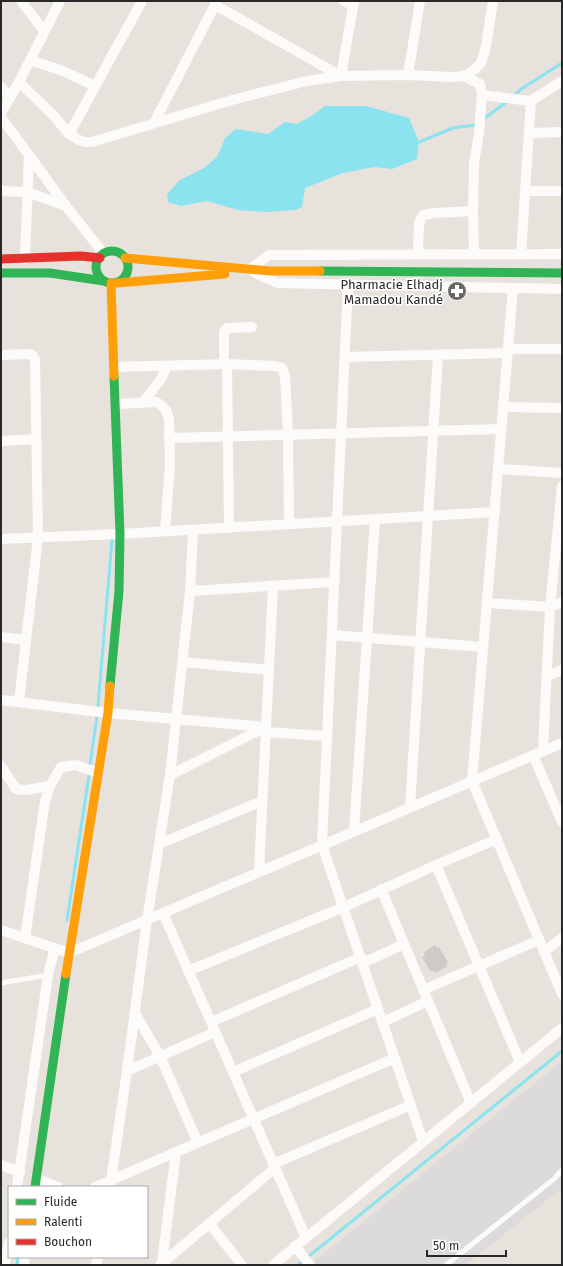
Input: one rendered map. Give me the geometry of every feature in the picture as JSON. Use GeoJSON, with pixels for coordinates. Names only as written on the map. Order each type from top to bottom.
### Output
{"type":"FeatureCollection","features":[{"type":"Feature","properties":{"kind":"street"},"geometry":{"type":"LineString","coordinates":[[21,1],[44,31]]}},
{"type":"Feature","properties":{"kind":"street"},"geometry":{"type":"LineString","coordinates":[[1,114],[60,1]]}},
{"type":"Feature","properties":{"kind":"street"},"geometry":{"type":"LineString","coordinates":[[69,134],[142,1]]}},
{"type":"Feature","properties":{"kind":"street"},"geometry":{"type":"LineString","coordinates":[[408,75],[420,1]]}},
{"type":"Feature","properties":{"kind":"street"},"geometry":{"type":"LineString","coordinates":[[19,82],[54,116],[69,134],[79,140],[92,142],[154,123],[307,81],[341,76],[464,76],[474,70],[481,63],[486,46],[493,1]]}},
{"type":"Feature","properties":{"kind":"street"},"geometry":{"type":"LineString","coordinates":[[154,123],[216,3],[341,76]]}},
{"type":"Feature","properties":{"kind":"street"},"geometry":{"type":"LineString","coordinates":[[341,76],[350,3]]}},
{"type":"Feature","properties":{"kind":"street"},"geometry":{"type":"LineString","coordinates":[[30,60],[63,71],[95,86]]}},
{"type":"Feature","properties":{"kind":"street"},"geometry":{"type":"LineString","coordinates":[[464,76],[480,84],[482,95],[479,134],[474,162],[472,211],[474,254]]}},
{"type":"Feature","properties":{"kind":"street"},"geometry":{"type":"LineString","coordinates":[[482,95],[531,101],[562,81]]}},
{"type":"Feature","properties":{"kind":"street"},"geometry":{"type":"LineString","coordinates":[[1,87],[10,98]]}},
{"type":"Feature","properties":{"kind":"street"},"geometry":{"type":"LineString","coordinates":[[521,254],[531,101]]}},
{"type":"Feature","properties":{"kind":"street"},"geometry":{"type":"LineString","coordinates":[[1,117],[5,128],[29,155],[102,256]]}},
{"type":"Feature","properties":{"kind":"street"},"geometry":{"type":"LineString","coordinates":[[529,133],[562,132]]}},
{"type":"Feature","properties":{"kind":"street"},"geometry":{"type":"LineString","coordinates":[[25,259],[29,155]]}},
{"type":"Feature","properties":{"kind":"street"},"geometry":{"type":"LineString","coordinates":[[1,191],[27,192],[66,206]]}},
{"type":"Feature","properties":{"kind":"street"},"geometry":{"type":"LineString","coordinates":[[525,191],[562,191]]}},
{"type":"Feature","properties":{"kind":"street"},"geometry":{"type":"LineString","coordinates":[[418,254],[419,223],[423,215],[472,211]]}},
{"type":"Feature","properties":{"kind":"street"},"geometry":{"type":"LineString","coordinates":[[1,259],[102,256],[114,252],[125,258],[251,271],[277,283],[562,289]]}},
{"type":"Feature","properties":{"kind":"street"},"geometry":{"type":"LineString","coordinates":[[251,271],[269,254],[562,254]]}},
{"type":"Feature","properties":{"kind":"street"},"geometry":{"type":"LineString","coordinates":[[102,256],[97,262],[97,273],[111,282],[123,279],[126,275],[127,264],[125,258]]}},
{"type":"Feature","properties":{"kind":"street"},"geometry":{"type":"LineString","coordinates":[[1,273],[50,273],[111,282],[251,271],[562,272]]}},
{"type":"Feature","properties":{"kind":"street"},"geometry":{"type":"LineString","coordinates":[[52,1186],[36,1183],[69,953],[108,713],[119,591],[120,534],[111,282]]}},
{"type":"Feature","properties":{"kind":"street"},"geometry":{"type":"LineString","coordinates":[[348,284],[322,845],[423,1141]]}},
{"type":"Feature","properties":{"kind":"street"},"geometry":{"type":"LineString","coordinates":[[513,288],[472,781],[562,994]]}},
{"type":"Feature","properties":{"kind":"street"},"geometry":{"type":"LineString","coordinates":[[229,528],[228,437],[224,332],[227,328],[252,327]]}},
{"type":"Feature","properties":{"kind":"street"},"geometry":{"type":"LineString","coordinates":[[345,357],[562,350]]}},
{"type":"Feature","properties":{"kind":"street"},"geometry":{"type":"LineString","coordinates":[[1,355],[30,354],[35,359],[38,538],[19,701]]}},
{"type":"Feature","properties":{"kind":"street"},"geometry":{"type":"LineString","coordinates":[[410,808],[438,355]]}},
{"type":"Feature","properties":{"kind":"street"},"geometry":{"type":"LineString","coordinates":[[114,367],[225,364],[276,366],[282,368],[285,376],[288,435],[289,524]]}},
{"type":"Feature","properties":{"kind":"street"},"geometry":{"type":"LineString","coordinates":[[143,402],[161,379],[167,366]]}},
{"type":"Feature","properties":{"kind":"street"},"geometry":{"type":"LineString","coordinates":[[116,404],[156,402],[166,410],[169,419],[170,465],[165,532]]}},
{"type":"Feature","properties":{"kind":"street"},"geometry":{"type":"LineString","coordinates":[[503,407],[562,408]]}},
{"type":"Feature","properties":{"kind":"street"},"geometry":{"type":"LineString","coordinates":[[169,438],[501,429]]}},
{"type":"Feature","properties":{"kind":"street"},"geometry":{"type":"LineString","coordinates":[[1,441],[36,440]]}},
{"type":"Feature","properties":{"kind":"street"},"geometry":{"type":"LineString","coordinates":[[498,469],[562,473]]}},
{"type":"Feature","properties":{"kind":"street"},"geometry":{"type":"LineString","coordinates":[[543,751],[550,608],[562,486]]}},
{"type":"Feature","properties":{"kind":"street"},"geometry":{"type":"LineString","coordinates":[[1,539],[165,532],[495,512]]}},
{"type":"Feature","properties":{"kind":"street"},"geometry":{"type":"LineString","coordinates":[[354,831],[375,519]]}},
{"type":"Feature","properties":{"kind":"street"},"geometry":{"type":"LineString","coordinates":[[110,1184],[135,1013],[146,920],[170,775],[190,591],[193,530]]}},
{"type":"Feature","properties":{"kind":"street"},"geometry":{"type":"LineString","coordinates":[[190,591],[334,582]]}},
{"type":"Feature","properties":{"kind":"street"},"geometry":{"type":"LineString","coordinates":[[259,872],[273,585]]}},
{"type":"Feature","properties":{"kind":"street"},"geometry":{"type":"LineString","coordinates":[[487,603],[550,608],[562,602]]}},
{"type":"Feature","properties":{"kind":"street"},"geometry":{"type":"LineString","coordinates":[[332,635],[483,647]]}},
{"type":"Feature","properties":{"kind":"street"},"geometry":{"type":"LineString","coordinates":[[1,637],[26,640]]}},
{"type":"Feature","properties":{"kind":"street"},"geometry":{"type":"LineString","coordinates":[[182,662],[269,670]]}},
{"type":"Feature","properties":{"kind":"street"},"geometry":{"type":"LineString","coordinates":[[547,676],[562,670]]}},
{"type":"Feature","properties":{"kind":"street"},"geometry":{"type":"LineString","coordinates":[[1,700],[108,713],[176,718],[328,736]]}},
{"type":"Feature","properties":{"kind":"street"},"geometry":{"type":"LineString","coordinates":[[170,775],[266,729]]}},
{"type":"Feature","properties":{"kind":"street"},"geometry":{"type":"LineString","coordinates":[[1,930],[69,953],[562,743]]}},
{"type":"Feature","properties":{"kind":"street"},"geometry":{"type":"LineString","coordinates":[[533,755],[562,822]]}},
{"type":"Feature","properties":{"kind":"street"},"geometry":{"type":"LineString","coordinates":[[25,938],[45,801],[50,786],[61,767],[76,765],[98,773]]}},
{"type":"Feature","properties":{"kind":"street"},"geometry":{"type":"LineString","coordinates":[[1,766],[16,789],[26,790],[50,786]]}},
{"type":"Feature","properties":{"kind":"street"},"geometry":{"type":"LineString","coordinates":[[159,844],[262,801]]}},
{"type":"Feature","properties":{"kind":"street"},"geometry":{"type":"LineString","coordinates":[[188,971],[344,907],[381,889],[496,839]]}},
{"type":"Feature","properties":{"kind":"street"},"geometry":{"type":"LineString","coordinates":[[436,865],[520,1062]]}},
{"type":"Feature","properties":{"kind":"street"},"geometry":{"type":"LineString","coordinates":[[381,889],[471,1103]]}},
{"type":"Feature","properties":{"kind":"street"},"geometry":{"type":"LineString","coordinates":[[163,913],[306,1238]]}},
{"type":"Feature","properties":{"kind":"street"},"geometry":{"type":"LineString","coordinates":[[544,952],[562,938]]}},
{"type":"Feature","properties":{"kind":"street"},"geometry":{"type":"LineString","coordinates":[[423,990],[539,940]]}},
{"type":"Feature","properties":{"kind":"street"},"geometry":{"type":"LineString","coordinates":[[127,1071],[160,1056],[213,1027],[362,960],[404,944]]}},
{"type":"Feature","properties":{"kind":"street"},"geometry":{"type":"LineString","coordinates":[[18,1186],[48,975],[55,948]]}},
{"type":"Feature","properties":{"kind":"street"},"geometry":{"type":"LineString","coordinates":[[383,1022],[428,1001]]}},
{"type":"Feature","properties":{"kind":"street"},"geometry":{"type":"LineString","coordinates":[[233,1072],[378,1009]]}},
{"type":"Feature","properties":{"kind":"street"},"geometry":{"type":"LineString","coordinates":[[135,1013],[160,1056],[198,1143]]}},
{"type":"Feature","properties":{"kind":"street"},"geometry":{"type":"LineString","coordinates":[[273,1265],[297,1249],[306,1238],[562,1028]]}},
{"type":"Feature","properties":{"kind":"street"},"geometry":{"type":"LineString","coordinates":[[100,1186],[110,1184],[176,1152],[395,1058]]}},
{"type":"Feature","properties":{"kind":"street"},"geometry":{"type":"LineString","coordinates":[[162,1264],[274,1166],[411,1105]]}},
{"type":"Feature","properties":{"kind":"street"},"geometry":{"type":"LineString","coordinates":[[162,1264],[176,1152]]}},
{"type":"Feature","properties":{"kind":"street"},"geometry":{"type":"LineString","coordinates":[[1,1164],[20,1172]]}},
{"type":"Feature","properties":{"kind":"street"},"geometry":{"type":"LineString","coordinates":[[209,1223],[242,1265]]}},
{"type":"Feature","properties":{"kind":"street"},"geometry":{"type":"LineString","coordinates":[[297,1249],[309,1264]]}},
{"type":"Feature","properties":{"kind":"street"},"geometry":{"type":"LineString","coordinates":[[6,1265],[8,1250]]}},
{"type":"Feature","properties":{"kind":"lane"},"geometry":{"type":"LineString","coordinates":[[1,983],[48,975]]}},
{"type":"Feature","properties":{"kind":"lane"},"geometry":{"type":"LineString","coordinates":[[446,1265],[554,1179],[562,1170]]}},
{"type":"Feature","properties":{"kind":"shaded area"},"geometry":{"type":"Polygon","coordinates":[[[562,1061],[562,1188],[466,1265],[310,1265],[562,1061]]]}},
{"type":"Feature","properties":{"kind":"water"},"geometry":{"type":"Polygon","coordinates":[[[325,106],[366,106],[409,118],[419,142],[417,159],[392,169],[374,167],[343,173],[305,188],[302,207],[296,210],[266,212],[238,210],[207,201],[181,206],[168,202],[167,194],[180,180],[204,168],[217,157],[225,138],[236,129],[268,134],[285,122],[297,124],[325,106]]]}},
{"type":"Feature","properties":{"kind":"building"},"geometry":{"type":"Polygon","coordinates":[[[435,945],[437,948],[439,947],[448,962],[446,963],[447,966],[436,973],[434,970],[431,972],[422,957],[425,955],[424,952],[435,945]]]}},
{"type":"Feature","properties":{"kind":"waterway"},"geometry":{"type":"LineString","coordinates":[[514,96],[521,89],[562,63]]}},
{"type":"Feature","properties":{"kind":"waterway"},"geometry":{"type":"LineString","coordinates":[[482,120],[508,101]]}},
{"type":"Feature","properties":{"kind":"waterway"},"geometry":{"type":"LineString","coordinates":[[419,142],[453,128],[475,125],[478,123]]}},
{"type":"Feature","properties":{"kind":"waterway"},"geometry":{"type":"LineString","coordinates":[[98,706],[112,540]]}},
{"type":"Feature","properties":{"kind":"waterway"},"geometry":{"type":"LineString","coordinates":[[90,765],[97,716]]}},
{"type":"Feature","properties":{"kind":"waterway"},"geometry":{"type":"LineString","coordinates":[[67,920],[89,775]]}},
{"type":"Feature","properties":{"kind":"waterway"},"geometry":{"type":"LineString","coordinates":[[298,1265],[562,1051]]}},
{"type":"Feature","properties":{"kind":"waterway"},"geometry":{"type":"LineString","coordinates":[[17,1265],[18,1258]]}},
{"type":"Feature","properties":{"kind":"traffic: fast"},"geometry":{"type":"LineString","coordinates":[[112,251],[121,254],[125,258],[128,267],[125,276],[121,280],[112,283],[103,280],[99,276],[96,267],[99,258],[103,254],[112,251]]}},
{"type":"Feature","properties":{"kind":"traffic: fast"},"geometry":{"type":"LineString","coordinates":[[320,271],[562,273]]}},
{"type":"Feature","properties":{"kind":"traffic: fast"},"geometry":{"type":"LineString","coordinates":[[1,273],[50,273],[104,281]]}},
{"type":"Feature","properties":{"kind":"traffic: fast"},"geometry":{"type":"LineString","coordinates":[[110,686],[119,591],[120,534],[114,376]]}},
{"type":"Feature","properties":{"kind":"traffic: fast"},"geometry":{"type":"LineString","coordinates":[[35,1186],[66,974]]}},
{"type":"Feature","properties":{"kind":"traffic: slow"},"geometry":{"type":"LineString","coordinates":[[125,258],[270,271],[320,271]]}},
{"type":"Feature","properties":{"kind":"traffic: slow"},"geometry":{"type":"LineString","coordinates":[[117,283],[225,274]]}},
{"type":"Feature","properties":{"kind":"traffic: slow"},"geometry":{"type":"LineString","coordinates":[[111,283],[114,376]]}},
{"type":"Feature","properties":{"kind":"traffic: slow"},"geometry":{"type":"LineString","coordinates":[[66,974],[108,713],[110,686]]}},
{"type":"Feature","properties":{"kind":"traffic: jam"},"geometry":{"type":"LineString","coordinates":[[1,259],[81,256],[100,258]]}},
{"type":"Feature","properties":{"kind":"place","name":"Pharmacie Elhadj Mamadou Kandé"},"geometry":{"type":"Point","coordinates":[457,291]}}]}
